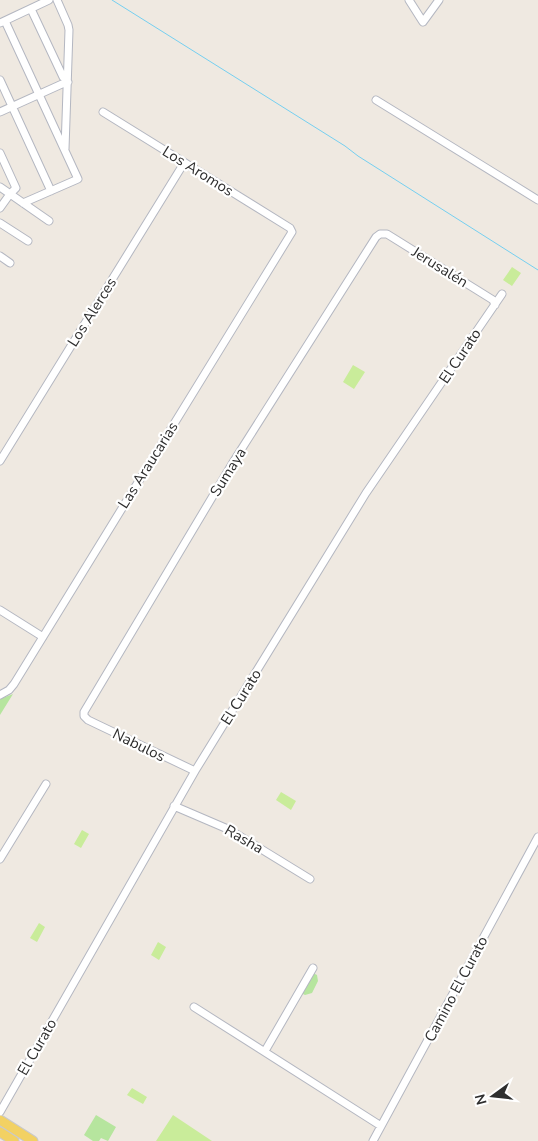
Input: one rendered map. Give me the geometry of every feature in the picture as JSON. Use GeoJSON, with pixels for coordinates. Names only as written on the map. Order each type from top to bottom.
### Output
{"type":"FeatureCollection","features":[{"type":"Feature","properties":{"kind":"main road"},"geometry":{"type":"LineString","coordinates":[[0,1120],[33,1141]]}},
{"type":"Feature","properties":{"kind":"main road"},"geometry":{"type":"LineString","coordinates":[[0,1132],[14,1141]]}},
{"type":"Feature","properties":{"kind":"street"},"geometry":{"type":"LineString","coordinates":[[57,0],[69,27],[65,151]]}},
{"type":"Feature","properties":{"kind":"street"},"geometry":{"type":"LineString","coordinates":[[409,0],[423,22],[439,0]]}},
{"type":"Feature","properties":{"kind":"street"},"geometry":{"type":"LineString","coordinates":[[23,203],[78,179],[39,94],[2,21],[46,1]]}},
{"type":"Feature","properties":{"kind":"street"},"geometry":{"type":"LineString","coordinates":[[31,9],[63,77],[68,82]]}},
{"type":"Feature","properties":{"kind":"street"},"geometry":{"type":"LineString","coordinates":[[0,80],[51,191]]}},
{"type":"Feature","properties":{"kind":"street"},"geometry":{"type":"LineString","coordinates":[[0,112],[68,82]]}},
{"type":"Feature","properties":{"kind":"street"},"geometry":{"type":"LineString","coordinates":[[376,100],[538,200]]}},
{"type":"Feature","properties":{"kind":"street","name":"Los Aromos"},"geometry":{"type":"LineString","coordinates":[[103,112],[292,231]]}},
{"type":"Feature","properties":{"kind":"street"},"geometry":{"type":"LineString","coordinates":[[0,153],[16,188],[0,208]]}},
{"type":"Feature","properties":{"kind":"street","name":"Los Alerces"},"geometry":{"type":"LineString","coordinates":[[0,461],[184,162]]}},
{"type":"Feature","properties":{"kind":"street"},"geometry":{"type":"LineString","coordinates":[[0,187],[49,221]]}},
{"type":"Feature","properties":{"kind":"street"},"geometry":{"type":"LineString","coordinates":[[0,223],[28,241]]}},
{"type":"Feature","properties":{"kind":"street","name":"Las Araucarias"},"geometry":{"type":"LineString","coordinates":[[0,695],[9,690],[14,684],[292,231]]}},
{"type":"Feature","properties":{"kind":"street","name":"Jerusalén"},"geometry":{"type":"LineString","coordinates":[[382,233],[387,234],[493,300],[495,305]]}},
{"type":"Feature","properties":{"kind":"street","name":"Sumaya"},"geometry":{"type":"LineString","coordinates":[[84,716],[84,710],[232,464],[376,237],[382,233]]}},
{"type":"Feature","properties":{"kind":"street"},"geometry":{"type":"LineString","coordinates":[[0,256],[10,263]]}},
{"type":"Feature","properties":{"kind":"street","name":"El Curato"},"geometry":{"type":"LineString","coordinates":[[0,1112],[194,771],[366,493],[502,294]]}},
{"type":"Feature","properties":{"kind":"street"},"geometry":{"type":"LineString","coordinates":[[0,610],[43,637]]}},
{"type":"Feature","properties":{"kind":"street","name":"Nabulos"},"geometry":{"type":"LineString","coordinates":[[84,716],[88,720],[194,771]]}},
{"type":"Feature","properties":{"kind":"street"},"geometry":{"type":"LineString","coordinates":[[0,859],[46,784]]}},
{"type":"Feature","properties":{"kind":"street","name":"Rasha"},"geometry":{"type":"LineString","coordinates":[[174,806],[230,830],[310,879]]}},
{"type":"Feature","properties":{"kind":"street","name":"Camino El Curato"},"geometry":{"type":"LineString","coordinates":[[373,1141],[538,837]]}},
{"type":"Feature","properties":{"kind":"street"},"geometry":{"type":"LineString","coordinates":[[265,1051],[313,968]]}},
{"type":"Feature","properties":{"kind":"street"},"geometry":{"type":"LineString","coordinates":[[194,1007],[381,1126]]}},
{"type":"Feature","properties":{"kind":"green space"},"geometry":{"type":"Polygon","coordinates":[[[512,267],[521,273],[512,286],[503,280],[512,267]]]}},
{"type":"Feature","properties":{"kind":"green space"},"geometry":{"type":"Polygon","coordinates":[[[353,365],[365,372],[354,389],[343,382],[353,365]]]}},
{"type":"Feature","properties":{"kind":"green space"},"geometry":{"type":"Polygon","coordinates":[[[13,694],[0,715],[0,699],[13,694]]]}},
{"type":"Feature","properties":{"kind":"green space"},"geometry":{"type":"Polygon","coordinates":[[[281,792],[296,801],[291,810],[276,800],[281,792]]]}},
{"type":"Feature","properties":{"kind":"green space"},"geometry":{"type":"Polygon","coordinates":[[[82,830],[89,834],[81,848],[74,844],[82,830]]]}},
{"type":"Feature","properties":{"kind":"green space"},"geometry":{"type":"Polygon","coordinates":[[[39,923],[45,927],[37,942],[30,938],[39,923]]]}},
{"type":"Feature","properties":{"kind":"green space"},"geometry":{"type":"Polygon","coordinates":[[[158,942],[166,947],[159,960],[151,955],[158,942]]]}},
{"type":"Feature","properties":{"kind":"green space"},"geometry":{"type":"Polygon","coordinates":[[[313,973],[317,975],[318,981],[312,993],[305,995],[301,993],[313,973]]]}},
{"type":"Feature","properties":{"kind":"green space"},"geometry":{"type":"Polygon","coordinates":[[[132,1088],[147,1097],[143,1104],[127,1095],[132,1088]]]}},
{"type":"Feature","properties":{"kind":"green space"},"geometry":{"type":"Polygon","coordinates":[[[96,1115],[116,1127],[108,1141],[101,1138],[99,1141],[93,1141],[84,1135],[96,1115]]]}},
{"type":"Feature","properties":{"kind":"green space"},"geometry":{"type":"Polygon","coordinates":[[[173,1115],[212,1141],[156,1141],[173,1115]]]}},
{"type":"Feature","properties":{"kind":"waterway"},"geometry":{"type":"LineString","coordinates":[[112,0],[538,270]]}}]}
